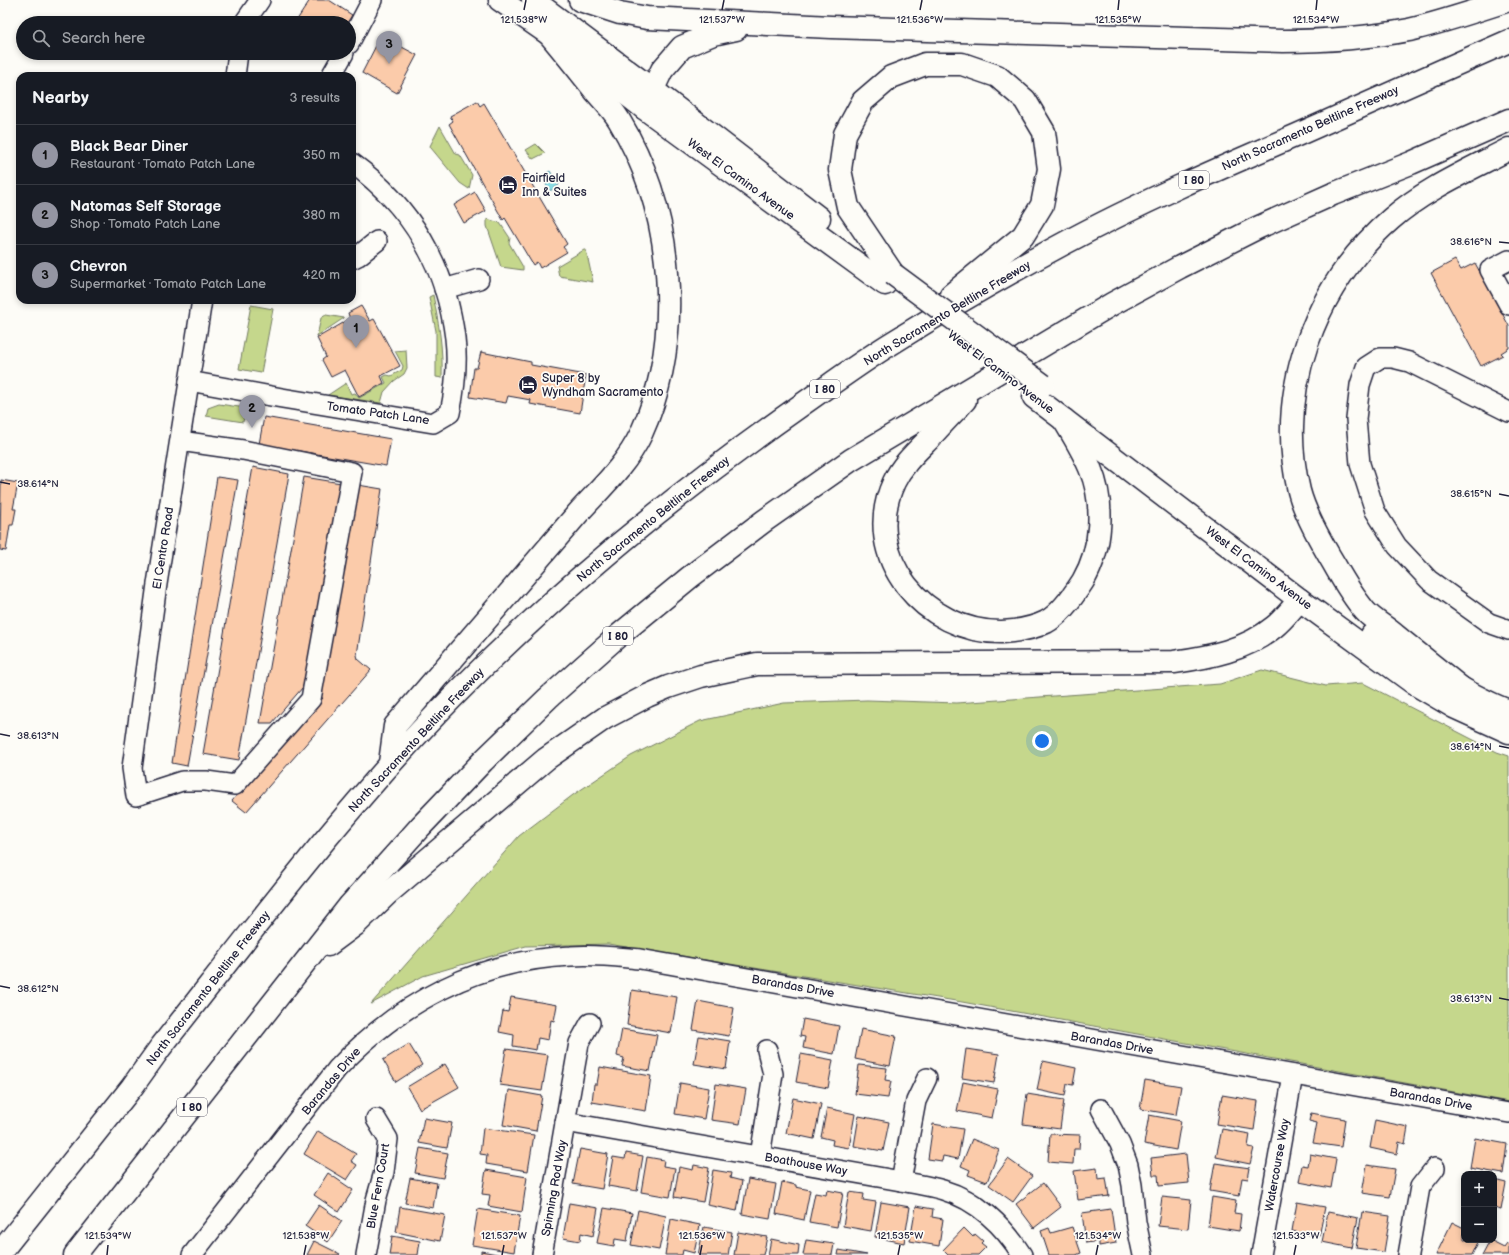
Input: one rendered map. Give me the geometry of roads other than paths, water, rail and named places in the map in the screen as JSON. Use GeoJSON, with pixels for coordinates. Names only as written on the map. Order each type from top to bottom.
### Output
{"type":"FeatureCollection","features":[{"type":"Feature","properties":{"kind":"main road","name":"West El Camino Avenue"},"geometry":{"type":"LineString","coordinates":[[500,0],[549,34],[649,99]]}},
{"type":"Feature","properties":{"kind":"main road","name":"West El Camino Avenue"},"geometry":{"type":"LineString","coordinates":[[533,0],[649,99],[1039,391],[1304,594],[1415,684],[1454,707],[1509,732]]}},
{"type":"Feature","properties":{"kind":"main road"},"geometry":{"type":"LineString","coordinates":[[580,0],[620,12],[647,18],[831,27],[1283,41],[1316,41],[1360,37],[1407,30],[1456,18],[1509,0]]}},
{"type":"Feature","properties":{"kind":"main road"},"geometry":{"type":"LineString","coordinates":[[649,99],[662,70],[682,47],[713,34],[733,29],[831,27]]}},
{"type":"Feature","properties":{"kind":"main road"},"geometry":{"type":"LineString","coordinates":[[390,763],[395,726],[609,479],[627,456],[640,435],[658,380],[666,340],[668,314],[665,250],[658,213],[646,176],[631,141],[618,119],[549,34]]}},
{"type":"Feature","properties":{"kind":"main road","name":"North Sacramento Beltline Freeway"},"geometry":{"type":"LineString","coordinates":[[0,1253],[344,817],[390,763],[452,698],[505,646],[631,534],[759,435],[891,343],[982,290],[1064,244],[1148,201],[1239,159],[1509,41]]}},
{"type":"Feature","properties":{"kind":"main road"},"geometry":{"type":"LineString","coordinates":[[889,279],[848,207],[840,170],[845,134],[863,101],[891,77],[925,64],[962,64],[997,76],[1025,100],[1044,132],[1049,169],[1042,205],[1023,236],[891,343]]}},
{"type":"Feature","properties":{"kind":"main road","name":"I 80"},"geometry":{"type":"LineString","coordinates":[[75,1255],[350,905],[420,827],[483,762],[543,704],[618,636],[690,577],[770,516],[851,460],[1112,304],[1180,267],[1257,228],[1333,194],[1411,163],[1509,120]]}},
{"type":"Feature","properties":{"kind":"main road"},"geometry":{"type":"LineString","coordinates":[[1461,688],[1366,611],[1345,583],[1324,548],[1299,493],[1294,450],[1293,414],[1298,376],[1314,322],[1341,274],[1366,242],[1392,218],[1417,199],[1438,186],[1509,150]]}},
{"type":"Feature","properties":{"kind":"main road"},"geometry":{"type":"LineString","coordinates":[[985,379],[913,455],[901,470],[894,482],[885,512],[885,530],[888,549],[897,572],[917,599],[933,612],[951,622],[970,628],[991,632],[1028,628],[1047,621],[1063,608],[1076,592],[1086,576],[1094,557],[1099,533],[1099,504],[1090,467],[1064,420]]}},
{"type":"Feature","properties":{"kind":"main road","name":"West El Camino Avenue"},"geometry":{"type":"LineString","coordinates":[[1039,391],[1064,420],[1304,594],[1392,649],[1461,688],[1499,708],[1509,711]]}},
{"type":"Feature","properties":{"kind":"main road"},"geometry":{"type":"LineString","coordinates":[[308,959],[355,925],[388,894],[546,759],[605,718],[668,687],[702,676],[757,664],[1174,662],[1203,658],[1231,651],[1259,638],[1275,626],[1304,594]]}},
{"type":"Feature","properties":{"kind":"street"},"geometry":{"type":"LineString","coordinates":[[243,0],[243,16]]}},
{"type":"Feature","properties":{"kind":"street"},"geometry":{"type":"LineString","coordinates":[[248,16],[260,0]]}},
{"type":"Feature","properties":{"kind":"street"},"geometry":{"type":"LineString","coordinates":[[356,31],[372,0]]}},
{"type":"Feature","properties":{"kind":"street"},"geometry":{"type":"LineString","coordinates":[[236,72],[237,60]]}},
{"type":"Feature","properties":{"kind":"street"},"geometry":{"type":"LineString","coordinates":[[333,72],[340,60]]}},
{"type":"Feature","properties":{"kind":"street","name":"Tomato Patch Lane"},"geometry":{"type":"LineString","coordinates":[[189,381],[433,423],[450,414],[456,376],[455,339],[452,317],[432,255],[410,220],[382,188],[356,166]]}},
{"type":"Feature","properties":{"kind":"street"},"geometry":{"type":"LineString","coordinates":[[356,257],[377,241]]}},
{"type":"Feature","properties":{"kind":"street"},"geometry":{"type":"LineString","coordinates":[[1509,260],[1490,270],[1509,305]]}},
{"type":"Feature","properties":{"kind":"street"},"geometry":{"type":"LineString","coordinates":[[444,289],[479,279]]}},
{"type":"Feature","properties":{"kind":"street","name":"El Centro Road"},"geometry":{"type":"LineString","coordinates":[[180,441],[243,450],[352,472],[311,699],[235,785],[206,781],[182,781],[136,796],[132,768],[157,584],[201,304]]}},
{"type":"Feature","properties":{"kind":"street"},"geometry":{"type":"LineString","coordinates":[[1509,412],[1410,362],[1393,358],[1380,358],[1366,367],[1360,385],[1356,419],[1360,464],[1375,512],[1396,546],[1429,580],[1489,623],[1509,630]]}},
{"type":"Feature","properties":{"kind":"street","name":"Barandas Drive"},"geometry":{"type":"LineString","coordinates":[[192,1255],[337,1069],[353,1052],[379,1029],[407,1008],[437,991],[497,968],[536,959],[605,955],[640,959],[1509,1113]]}},
{"type":"Feature","properties":{"kind":"street","name":"Spinning Rod Way"},"geometry":{"type":"LineString","coordinates":[[542,1255],[579,1043],[590,1022]]}},
{"type":"Feature","properties":{"kind":"street"},"geometry":{"type":"LineString","coordinates":[[760,1156],[773,1074],[767,1050]]}},
{"type":"Feature","properties":{"kind":"street","name":"Watercourse Way"},"geometry":{"type":"LineString","coordinates":[[1261,1255],[1293,1075]]}},
{"type":"Feature","properties":{"kind":"street"},"geometry":{"type":"LineString","coordinates":[[901,1181],[916,1101],[927,1078]]}},
{"type":"Feature","properties":{"kind":"street"},"geometry":{"type":"LineString","coordinates":[[1101,1109],[1120,1144],[1128,1165],[1136,1222],[1143,1255]]}},
{"type":"Feature","properties":{"kind":"street","name":"Blue Fern Court"},"geometry":{"type":"LineString","coordinates":[[366,1255],[376,1200],[384,1172],[388,1139],[376,1119]]}},
{"type":"Feature","properties":{"kind":"street","name":"Boathouse Way"},"geometry":{"type":"LineString","coordinates":[[565,1122],[901,1181],[944,1190],[979,1208],[998,1223],[1014,1242],[1022,1255]]}},
{"type":"Feature","properties":{"kind":"street"},"geometry":{"type":"LineString","coordinates":[[1408,1255],[1420,1186],[1435,1168]]}},
{"type":"Feature","properties":{"kind":"water"},"geometry":{"type":"Polygon","coordinates":[[[550,171],[559,185],[550,191],[541,176],[550,171]]]}},
{"type":"Feature","properties":{"kind":"place","name":"Chevron"},"geometry":{"type":"Point","coordinates":[389,64]}},
{"type":"Feature","properties":{"kind":"place","name":"Fairfield Inn & Suites"},"geometry":{"type":"Point","coordinates":[508,185]}},
{"type":"Feature","properties":{"kind":"place","name":"Black Bear Diner"},"geometry":{"type":"Point","coordinates":[356,348]}},
{"type":"Feature","properties":{"kind":"place","name":"Super 8 by Wyndham Sacramento"},"geometry":{"type":"Point","coordinates":[528,385]}},
{"type":"Feature","properties":{"kind":"place","name":"Natomas Self Storage"},"geometry":{"type":"Point","coordinates":[252,428]}}]}
